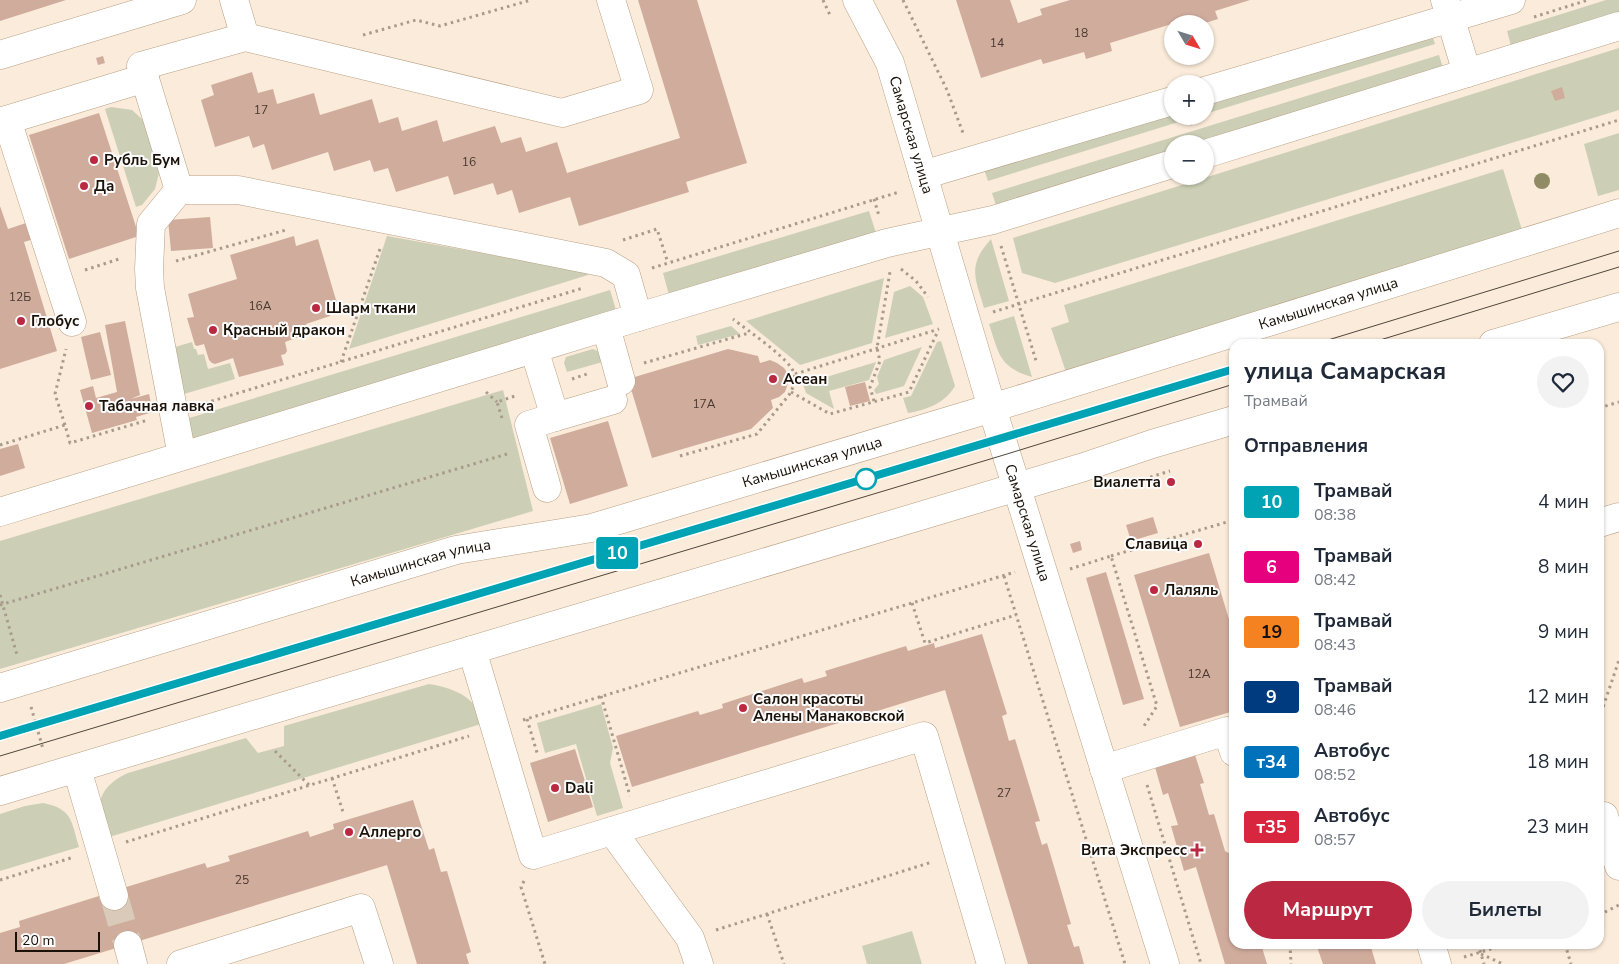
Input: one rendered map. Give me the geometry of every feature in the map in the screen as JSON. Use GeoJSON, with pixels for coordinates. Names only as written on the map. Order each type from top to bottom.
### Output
{"type":"FeatureCollection","features":[{"type":"Feature","properties":{"kind":"main road"},"geometry":{"type":"LineString","coordinates":[[0,55],[182,0]]}},
{"type":"Feature","properties":{"kind":"main road"},"geometry":{"type":"LineString","coordinates":[[234,0],[245,37]]}},
{"type":"Feature","properties":{"kind":"main road"},"geometry":{"type":"LineString","coordinates":[[179,190],[141,66],[245,37],[562,113],[639,90],[612,0]]}},
{"type":"Feature","properties":{"kind":"main road","name":"Самарская улица"},"geometry":{"type":"LineString","coordinates":[[857,0],[890,64],[992,408],[1165,964]]}},
{"type":"Feature","properties":{"kind":"main road"},"geometry":{"type":"LineString","coordinates":[[1214,88],[1448,9],[1511,0]]}},
{"type":"Feature","properties":{"kind":"main road"},"geometry":{"type":"LineString","coordinates":[[1448,9],[1467,73]]}},
{"type":"Feature","properties":{"kind":"main road"},"geometry":{"type":"LineString","coordinates":[[1214,151],[1619,26]]}},
{"type":"Feature","properties":{"kind":"main road"},"geometry":{"type":"LineString","coordinates":[[72,322],[4,121],[145,78]]}},
{"type":"Feature","properties":{"kind":"main road"},"geometry":{"type":"LineString","coordinates":[[923,175],[1164,103]]}},
{"type":"Feature","properties":{"kind":"main road"},"geometry":{"type":"LineString","coordinates":[[0,512],[887,243],[993,220],[1164,167]]}},
{"type":"Feature","properties":{"kind":"main road"},"geometry":{"type":"LineString","coordinates":[[179,190],[151,224],[150,288],[182,456]]}},
{"type":"Feature","properties":{"kind":"main road"},"geometry":{"type":"LineString","coordinates":[[179,190],[238,190],[606,263],[626,275],[638,317]]}},
{"type":"Feature","properties":{"kind":"main road","name":"Камышинская улица"},"geometry":{"type":"LineString","coordinates":[[0,688],[456,550],[592,528],[992,408],[1619,213]]}},
{"type":"Feature","properties":{"kind":"main road"},"geometry":{"type":"LineString","coordinates":[[1510,339],[1619,308]]}},
{"type":"Feature","properties":{"kind":"main road"},"geometry":{"type":"LineString","coordinates":[[547,488],[529,425],[555,417],[617,379],[606,327]]}},
{"type":"Feature","properties":{"kind":"main road"},"geometry":{"type":"LineString","coordinates":[[534,349],[555,417]]}},
{"type":"Feature","properties":{"kind":"main road"},"geometry":{"type":"LineString","coordinates":[[0,791],[1084,467],[1152,444],[1229,421]]}},
{"type":"Feature","properties":{"kind":"main road"},"geometry":{"type":"LineString","coordinates":[[1604,522],[1619,517]]}},
{"type":"Feature","properties":{"kind":"main road"},"geometry":{"type":"LineString","coordinates":[[472,650],[533,855],[924,736],[992,964]]}},
{"type":"Feature","properties":{"kind":"main road"},"geometry":{"type":"LineString","coordinates":[[1104,769],[1227,731],[1229,737]]}},
{"type":"Feature","properties":{"kind":"main road"},"geometry":{"type":"LineString","coordinates":[[77,769],[114,896]]}},
{"type":"Feature","properties":{"kind":"main road"},"geometry":{"type":"LineString","coordinates":[[1604,816],[1619,866]]}},
{"type":"Feature","properties":{"kind":"main road"},"geometry":{"type":"LineString","coordinates":[[612,831],[690,938],[699,964]]}},
{"type":"Feature","properties":{"kind":"main road"},"geometry":{"type":"LineString","coordinates":[[181,964],[362,908],[379,964]]}},
{"type":"Feature","properties":{"kind":"main road"},"geometry":{"type":"LineString","coordinates":[[1435,949],[1447,962]]}},
{"type":"Feature","properties":{"kind":"path"},"geometry":{"type":"LineString","coordinates":[[361,36],[416,20],[440,26],[531,0]]}},
{"type":"Feature","properties":{"kind":"path"},"geometry":{"type":"LineString","coordinates":[[822,0],[831,16]]}},
{"type":"Feature","properties":{"kind":"path"},"geometry":{"type":"LineString","coordinates":[[966,320],[1619,120]]}},
{"type":"Feature","properties":{"kind":"path"},"geometry":{"type":"LineString","coordinates":[[626,275],[900,192],[897,183]]}},
{"type":"Feature","properties":{"kind":"path"},"geometry":{"type":"LineString","coordinates":[[341,362],[382,242]]}},
{"type":"Feature","properties":{"kind":"path"},"geometry":{"type":"LineString","coordinates":[[58,278],[150,250]]}},
{"type":"Feature","properties":{"kind":"path"},"geometry":{"type":"LineString","coordinates":[[901,268],[925,291],[931,303]]}},
{"type":"Feature","properties":{"kind":"path"},"geometry":{"type":"LineString","coordinates":[[874,402],[870,387],[880,361],[877,348],[890,271]]}},
{"type":"Feature","properties":{"kind":"path"},"geometry":{"type":"LineString","coordinates":[[72,322],[55,394],[70,443],[586,288]]}},
{"type":"Feature","properties":{"kind":"path"},"geometry":{"type":"LineString","coordinates":[[680,456],[757,434],[791,392],[795,381],[795,374],[787,361],[733,319]]}},
{"type":"Feature","properties":{"kind":"path"},"geometry":{"type":"LineString","coordinates":[[791,392],[830,414],[908,392],[939,329],[936,320]]}},
{"type":"Feature","properties":{"kind":"path"},"geometry":{"type":"LineString","coordinates":[[795,374],[939,329]]}},
{"type":"Feature","properties":{"kind":"path"},"geometry":{"type":"LineString","coordinates":[[502,418],[497,402],[546,387],[617,379],[749,332]]}},
{"type":"Feature","properties":{"kind":"path"},"geometry":{"type":"LineString","coordinates":[[1604,406],[1619,402]]}},
{"type":"Feature","properties":{"kind":"path"},"geometry":{"type":"LineString","coordinates":[[0,445],[65,425]]}},
{"type":"Feature","properties":{"kind":"path"},"geometry":{"type":"LineString","coordinates":[[1,605],[512,452]]}},
{"type":"Feature","properties":{"kind":"path"},"geometry":{"type":"LineString","coordinates":[[1111,556],[1229,521]]}},
{"type":"Feature","properties":{"kind":"path"},"geometry":{"type":"LineString","coordinates":[[1004,576],[1125,964]]}},
{"type":"Feature","properties":{"kind":"path"},"geometry":{"type":"LineString","coordinates":[[0,596],[1,605],[19,662]]}},
{"type":"Feature","properties":{"kind":"path"},"geometry":{"type":"LineString","coordinates":[[912,603],[925,643],[1016,616]]}},
{"type":"Feature","properties":{"kind":"path"},"geometry":{"type":"LineString","coordinates":[[1604,705],[1619,660]]}},
{"type":"Feature","properties":{"kind":"path"},"geometry":{"type":"LineString","coordinates":[[601,696],[638,822]]}},
{"type":"Feature","properties":{"kind":"path"},"geometry":{"type":"LineString","coordinates":[[29,699],[44,751]]}},
{"type":"Feature","properties":{"kind":"path"},"geometry":{"type":"LineString","coordinates":[[527,719],[538,756]]}},
{"type":"Feature","properties":{"kind":"path"},"geometry":{"type":"LineString","coordinates":[[275,751],[309,786]]}},
{"type":"Feature","properties":{"kind":"path"},"geometry":{"type":"LineString","coordinates":[[332,778],[343,812]]}},
{"type":"Feature","properties":{"kind":"path"},"geometry":{"type":"LineString","coordinates":[[690,938],[958,854]]}},
{"type":"Feature","properties":{"kind":"path"},"geometry":{"type":"LineString","coordinates":[[533,855],[522,887],[545,964]]}},
{"type":"Feature","properties":{"kind":"path"},"geometry":{"type":"LineString","coordinates":[[1604,912],[1619,905]]}},
{"type":"Feature","properties":{"kind":"path"},"geometry":{"type":"LineString","coordinates":[[767,914],[784,964]]}},
{"type":"Feature","properties":{"kind":"path"},"geometry":{"type":"LineString","coordinates":[[1290,949],[1291,964]]}},
{"type":"Feature","properties":{"kind":"path"},"geometry":{"type":"LineString","coordinates":[[1480,949],[1484,964]]}},
{"type":"Feature","properties":{"kind":"path"},"geometry":{"type":"LineString","coordinates":[[1447,962],[1493,949]]}},
{"type":"Feature","properties":{"kind":"path"},"geometry":{"type":"LineString","coordinates":[[1566,949],[1571,964]]}},
{"type":"Feature","properties":{"kind":"path"},"geometry":{"type":"LineString","coordinates":[[1481,953],[1503,964]]}},
{"type":"Feature","properties":{"kind":"green space"},"geometry":{"type":"Polygon","coordinates":[[[1606,0],[1619,0],[1619,12],[1511,46],[1507,31],[1606,0]]]}},
{"type":"Feature","properties":{"kind":"green space"},"geometry":{"type":"Polygon","coordinates":[[[1431,31],[1435,44],[1214,111],[1214,98],[1431,31]]]}},
{"type":"Feature","properties":{"kind":"green space"},"geometry":{"type":"Polygon","coordinates":[[[1619,48],[1619,110],[1055,283],[1022,273],[1013,238],[1182,185],[1214,185],[1214,175],[1619,48]]]}},
{"type":"Feature","properties":{"kind":"green space"},"geometry":{"type":"Polygon","coordinates":[[[1439,55],[1443,68],[1214,138],[1214,135],[1180,135],[1439,55]]]}},
{"type":"Feature","properties":{"kind":"green space"},"geometry":{"type":"Polygon","coordinates":[[[111,107],[132,110],[143,120],[157,164],[159,173],[155,189],[142,205],[136,207],[105,109],[111,107]]]}},
{"type":"Feature","properties":{"kind":"green space"},"geometry":{"type":"Polygon","coordinates":[[[1164,113],[1164,125],[1169,125],[988,181],[984,169],[1164,113]]]}},
{"type":"Feature","properties":{"kind":"green space"},"geometry":{"type":"Polygon","coordinates":[[[1619,133],[1619,190],[1598,196],[1584,144],[1619,133]]]}},
{"type":"Feature","properties":{"kind":"green space"},"geometry":{"type":"Polygon","coordinates":[[[1164,140],[1164,153],[996,205],[992,193],[1164,140]]]}},
{"type":"Feature","properties":{"kind":"green space"},"geometry":{"type":"Polygon","coordinates":[[[1503,169],[1522,230],[1066,372],[1051,328],[1069,322],[1064,305],[1503,169]]]}},
{"type":"Feature","properties":{"kind":"green space"},"geometry":{"type":"Polygon","coordinates":[[[869,211],[876,233],[669,295],[663,273],[869,211]]]}},
{"type":"Feature","properties":{"kind":"green space"},"geometry":{"type":"Polygon","coordinates":[[[387,236],[587,272],[588,275],[349,349],[387,236]]]}},
{"type":"Feature","properties":{"kind":"green space"},"geometry":{"type":"Polygon","coordinates":[[[991,239],[1009,301],[984,308],[975,272],[983,248],[991,239]]]}},
{"type":"Feature","properties":{"kind":"green space"},"geometry":{"type":"Polygon","coordinates":[[[884,278],[872,343],[800,365],[746,321],[884,278]]]}},
{"type":"Feature","properties":{"kind":"green space"},"geometry":{"type":"Polygon","coordinates":[[[910,286],[923,297],[933,324],[885,338],[894,292],[910,286]]]}},
{"type":"Feature","properties":{"kind":"green space"},"geometry":{"type":"Polygon","coordinates":[[[610,290],[616,310],[192,439],[186,419],[610,290]]]}},
{"type":"Feature","properties":{"kind":"green space"},"geometry":{"type":"Polygon","coordinates":[[[1014,316],[1032,377],[1013,369],[1002,358],[989,324],[1014,316]]]}},
{"type":"Feature","properties":{"kind":"green space"},"geometry":{"type":"Polygon","coordinates":[[[731,326],[740,334],[698,345],[696,336],[731,326]]]}},
{"type":"Feature","properties":{"kind":"green space"},"geometry":{"type":"Polygon","coordinates":[[[941,341],[955,386],[946,397],[935,405],[908,413],[903,398],[911,396],[937,342],[941,341]]]}},
{"type":"Feature","properties":{"kind":"green space"},"geometry":{"type":"Polygon","coordinates":[[[192,342],[198,355],[204,354],[208,369],[230,363],[235,379],[184,394],[175,347],[192,342]]]}},
{"type":"Feature","properties":{"kind":"green space"},"geometry":{"type":"Polygon","coordinates":[[[922,347],[904,386],[876,394],[874,390],[879,384],[877,377],[884,360],[922,347]]]}},
{"type":"Feature","properties":{"kind":"green space"},"geometry":{"type":"Polygon","coordinates":[[[593,349],[604,354],[606,361],[567,372],[564,363],[566,357],[593,349]]]}},
{"type":"Feature","properties":{"kind":"green space"},"geometry":{"type":"Polygon","coordinates":[[[876,362],[869,380],[829,391],[834,409],[806,393],[803,384],[876,362]]]}},
{"type":"Feature","properties":{"kind":"green space"},"geometry":{"type":"Polygon","coordinates":[[[503,390],[533,511],[0,669],[0,541],[503,390]]]}},
{"type":"Feature","properties":{"kind":"green space"},"geometry":{"type":"Polygon","coordinates":[[[429,684],[442,686],[462,694],[476,708],[481,724],[106,838],[100,813],[101,800],[110,785],[123,775],[246,738],[258,753],[284,746],[284,726],[429,684]]]}},
{"type":"Feature","properties":{"kind":"green space"},"geometry":{"type":"Polygon","coordinates":[[[601,704],[613,748],[610,763],[623,808],[597,816],[576,744],[545,753],[537,723],[601,704]]]}},
{"type":"Feature","properties":{"kind":"green space"},"geometry":{"type":"Polygon","coordinates":[[[43,803],[60,809],[65,813],[72,823],[79,847],[0,871],[0,814],[25,806],[43,803]]]}},
{"type":"Feature","properties":{"kind":"green space"},"geometry":{"type":"Polygon","coordinates":[[[912,931],[922,964],[867,964],[862,946],[912,931]]]}},
{"type":"Feature","properties":{"kind":"building"},"geometry":{"type":"Polygon","coordinates":[[[0,0],[66,0],[0,21],[0,0]]]}},
{"type":"Feature","properties":{"kind":"building"},"geometry":{"type":"Polygon","coordinates":[[[638,0],[697,0],[747,163],[686,182],[689,192],[579,226],[570,197],[519,213],[512,190],[497,195],[493,183],[454,195],[448,176],[396,192],[388,168],[374,172],[370,160],[334,171],[328,152],[272,170],[264,144],[253,148],[249,136],[215,147],[201,100],[214,95],[211,85],[252,72],[258,93],[273,89],[277,104],[314,93],[320,115],[372,99],[379,123],[398,117],[402,131],[437,120],[443,142],[495,126],[501,143],[521,137],[526,152],[557,142],[567,173],[680,138],[638,0]]]}},
{"type":"Feature","properties":{"kind":"building"},"geometry":{"type":"Polygon","coordinates":[[[956,0],[1010,0],[1018,23],[1042,15],[1040,9],[1070,0],[1250,0],[1215,11],[1218,19],[1214,20],[1214,15],[1164,15],[1164,26],[1110,43],[1112,51],[1086,59],[1084,52],[1043,64],[1041,59],[981,78],[956,0]]]}},
{"type":"Feature","properties":{"kind":"building"},"geometry":{"type":"Polygon","coordinates":[[[103,56],[105,63],[98,65],[96,58],[103,56]]]}},
{"type":"Feature","properties":{"kind":"building"},"geometry":{"type":"Polygon","coordinates":[[[1562,87],[1565,98],[1555,101],[1551,91],[1562,87]]]}},
{"type":"Feature","properties":{"kind":"building","name":"Да"},"geometry":{"type":"Polygon","coordinates":[[[99,113],[139,236],[69,259],[29,135],[99,113]]]}},
{"type":"Feature","properties":{"kind":"building"},"geometry":{"type":"Polygon","coordinates":[[[0,206],[8,229],[32,221],[37,238],[24,242],[57,351],[0,369],[0,206]]]}},
{"type":"Feature","properties":{"kind":"building"},"geometry":{"type":"Polygon","coordinates":[[[210,217],[213,248],[171,251],[168,220],[210,217]]]}},
{"type":"Feature","properties":{"kind":"building"},"geometry":{"type":"Polygon","coordinates":[[[294,236],[296,246],[318,239],[336,300],[345,305],[343,308],[334,303],[328,305],[331,312],[330,316],[306,324],[307,334],[285,342],[287,351],[281,355],[284,365],[239,377],[233,358],[215,364],[212,363],[209,360],[204,344],[195,345],[187,318],[194,317],[188,294],[237,279],[230,255],[294,236]]]}},
{"type":"Feature","properties":{"kind":"building"},"geometry":{"type":"Polygon","coordinates":[[[125,321],[140,395],[131,399],[149,394],[153,412],[136,417],[137,420],[92,433],[80,390],[93,386],[96,398],[117,392],[105,325],[125,321]]]}},
{"type":"Feature","properties":{"kind":"building"},"geometry":{"type":"Polygon","coordinates":[[[100,332],[111,375],[91,380],[81,337],[100,332]]]}},
{"type":"Feature","properties":{"kind":"building"},"geometry":{"type":"Polygon","coordinates":[[[728,349],[758,356],[760,363],[770,360],[784,368],[788,374],[785,392],[771,400],[773,408],[751,429],[652,458],[628,379],[728,349]]]}},
{"type":"Feature","properties":{"kind":"building"},"geometry":{"type":"Polygon","coordinates":[[[865,382],[870,401],[850,406],[845,387],[865,382]]]}},
{"type":"Feature","properties":{"kind":"building"},"geometry":{"type":"Polygon","coordinates":[[[608,421],[628,486],[570,504],[550,438],[608,421]]]}},
{"type":"Feature","properties":{"kind":"building"},"geometry":{"type":"Polygon","coordinates":[[[18,444],[25,468],[0,476],[0,449],[18,444]]]}},
{"type":"Feature","properties":{"kind":"building"},"geometry":{"type":"Polygon","coordinates":[[[1153,517],[1158,533],[1131,541],[1126,525],[1153,517]]]}},
{"type":"Feature","properties":{"kind":"building"},"geometry":{"type":"Polygon","coordinates":[[[1080,541],[1082,550],[1073,553],[1070,544],[1080,541]]]}},
{"type":"Feature","properties":{"kind":"building"},"geometry":{"type":"Polygon","coordinates":[[[1209,553],[1229,619],[1229,712],[1180,727],[1134,575],[1209,553]]]}},
{"type":"Feature","properties":{"kind":"building"},"geometry":{"type":"Polygon","coordinates":[[[1106,572],[1144,699],[1123,705],[1086,578],[1106,572]]]}},
{"type":"Feature","properties":{"kind":"building"},"geometry":{"type":"Polygon","coordinates":[[[982,634],[1007,714],[1002,716],[1009,741],[1015,739],[1040,821],[1035,822],[1042,845],[1047,843],[1071,924],[1067,925],[1074,947],[1079,946],[1084,964],[1028,964],[945,690],[632,787],[616,736],[698,711],[700,715],[723,708],[722,704],[802,678],[804,683],[827,676],[825,671],[906,646],[908,651],[934,643],[935,648],[982,634]]]}},
{"type":"Feature","properties":{"kind":"building"},"geometry":{"type":"Polygon","coordinates":[[[575,749],[593,807],[548,822],[530,763],[575,749]]]}},
{"type":"Feature","properties":{"kind":"building"},"geometry":{"type":"Polygon","coordinates":[[[1195,755],[1204,783],[1200,784],[1209,815],[1214,814],[1225,851],[1229,853],[1229,949],[1262,949],[1267,964],[1225,964],[1196,867],[1184,871],[1171,826],[1178,825],[1168,793],[1163,795],[1155,767],[1195,755]]]}},
{"type":"Feature","properties":{"kind":"building"},"geometry":{"type":"Polygon","coordinates":[[[413,800],[429,850],[434,848],[441,872],[447,871],[471,952],[466,954],[469,964],[417,964],[387,865],[64,964],[0,964],[0,933],[20,927],[19,921],[99,896],[100,901],[124,893],[123,888],[205,863],[207,868],[230,861],[228,856],[308,831],[310,837],[334,829],[333,824],[413,800]]]}},
{"type":"Feature","properties":{"kind":"building"},"geometry":{"type":"Polygon","coordinates":[[[1318,949],[1372,949],[1376,964],[1323,964],[1318,949]]]}},
{"type":"Feature","properties":{"kind":"tunnel"},"geometry":{"type":"LineString","coordinates":[[114,896],[128,945]]}},
{"type":"Feature","properties":{"kind":"tram line"},"geometry":{"type":"LineString","coordinates":[[1331,339],[1619,251]]}},
{"type":"Feature","properties":{"kind":"tram line"},"geometry":{"type":"LineString","coordinates":[[1383,339],[1619,267]]}},
{"type":"Feature","properties":{"kind":"tram line"},"geometry":{"type":"LineString","coordinates":[[0,736],[1229,370]]}},
{"type":"Feature","properties":{"kind":"tram line","name":"10"},"geometry":{"type":"LineString","coordinates":[[0,736],[1229,371]]}},
{"type":"Feature","properties":{"kind":"tram line"},"geometry":{"type":"LineString","coordinates":[[0,756],[1229,386]]}},
{"type":"Feature","properties":{"kind":"place","name":"Рубль Бум"},"geometry":{"type":"Point","coordinates":[94,160]}},
{"type":"Feature","properties":{"kind":"place","name":"Да"},"geometry":{"type":"Point","coordinates":[84,186]}},
{"type":"Feature","properties":{"kind":"place","name":"Шарм ткани"},"geometry":{"type":"Point","coordinates":[316,308]}},
{"type":"Feature","properties":{"kind":"place","name":"Глобус"},"geometry":{"type":"Point","coordinates":[21,321]}},
{"type":"Feature","properties":{"kind":"place","name":"Красный дракон"},"geometry":{"type":"Point","coordinates":[213,330]}},
{"type":"Feature","properties":{"kind":"place","name":"Асеан"},"geometry":{"type":"Point","coordinates":[773,379]}},
{"type":"Feature","properties":{"kind":"place","name":"Табачная лавка"},"geometry":{"type":"Point","coordinates":[89,406]}},
{"type":"Feature","properties":{"kind":"place","name":"Виалетта"},"geometry":{"type":"Point","coordinates":[1171,482]}},
{"type":"Feature","properties":{"kind":"place","name":"Славица"},"geometry":{"type":"Point","coordinates":[1198,544]}},
{"type":"Feature","properties":{"kind":"place","name":"Лаляль"},"geometry":{"type":"Point","coordinates":[1154,590]}},
{"type":"Feature","properties":{"kind":"place","name":"Салон красоты Алены Манаковской"},"geometry":{"type":"Point","coordinates":[743,708]}},
{"type":"Feature","properties":{"kind":"place","name":"Dali"},"geometry":{"type":"Point","coordinates":[555,788]}},
{"type":"Feature","properties":{"kind":"place","name":"Аллерго"},"geometry":{"type":"Point","coordinates":[349,832]}},
{"type":"Feature","properties":{"kind":"place","name":"Вита Экспресс"},"geometry":{"type":"Point","coordinates":[1197,850]}}]}
